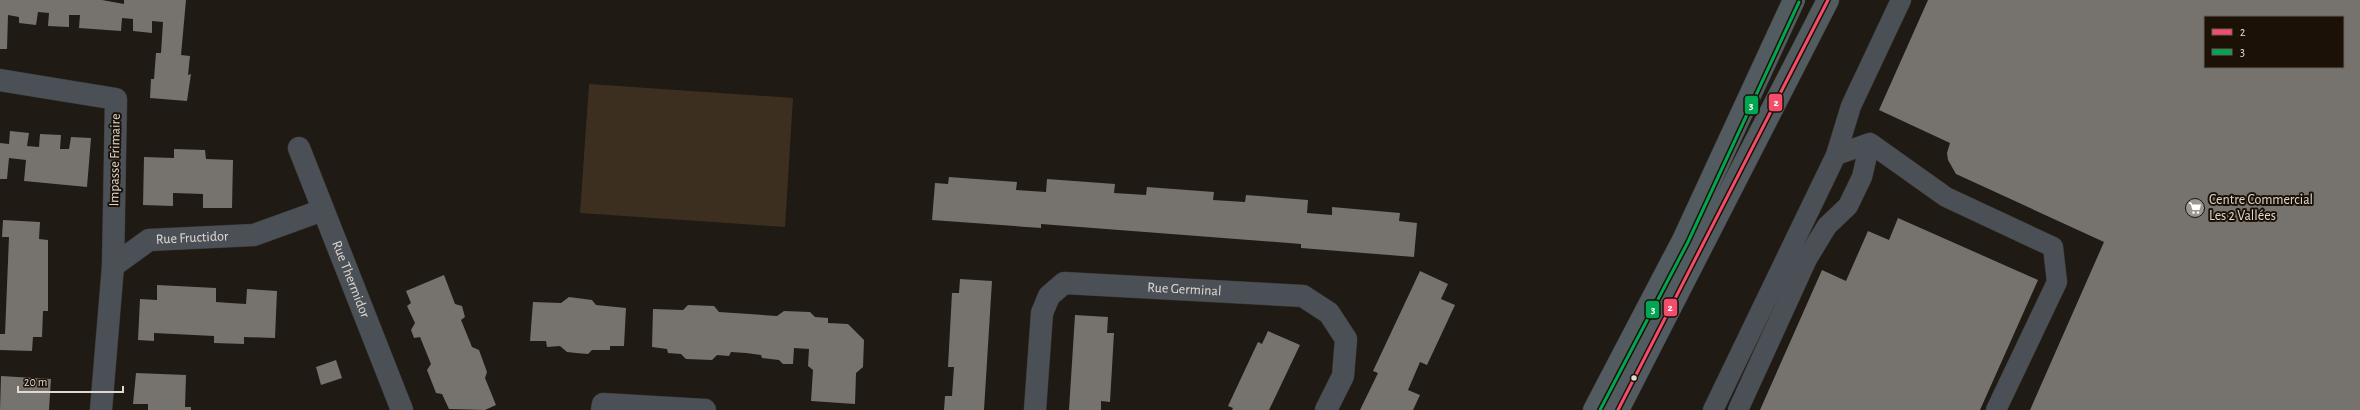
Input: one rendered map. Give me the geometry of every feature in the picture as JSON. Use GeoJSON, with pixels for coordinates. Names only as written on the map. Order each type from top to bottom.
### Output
{"type":"FeatureCollection","features":[{"type":"Feature","properties":{"kind":"main road"},"geometry":{"type":"LineString","coordinates":[[1594,410],[1682,240],[1794,0]]}},
{"type":"Feature","properties":{"kind":"main road"},"geometry":{"type":"LineString","coordinates":[[1618,410],[1828,0]]}},
{"type":"Feature","properties":{"kind":"street","name":"Impasse Frimaire"},"geometry":{"type":"LineString","coordinates":[[0,80],[116,98],[113,266]]}},
{"type":"Feature","properties":{"kind":"street","name":"Rue Thermidor"},"geometry":{"type":"LineString","coordinates":[[299,148],[402,410]]}},
{"type":"Feature","properties":{"kind":"street","name":"Rue Fructidor"},"geometry":{"type":"LineString","coordinates":[[113,266],[148,240],[254,235],[323,210]]}},
{"type":"Feature","properties":{"kind":"street"},"geometry":{"type":"LineString","coordinates":[[101,410],[113,266]]}},
{"type":"Feature","properties":{"kind":"street","name":"Rue Germinal"},"geometry":{"type":"LineString","coordinates":[[1035,410],[1042,313],[1049,296],[1064,283],[1303,296],[1329,313],[1346,339],[1343,376],[1326,410]]}},
{"type":"Feature","properties":{"kind":"street"},"geometry":{"type":"LineString","coordinates":[[602,410],[603,404],[705,410]]}},
{"type":"Feature","properties":{"kind":"lane"},"geometry":{"type":"LineString","coordinates":[[1713,410],[1836,155],[1851,106],[1901,0]]}},
{"type":"Feature","properties":{"kind":"lane"},"geometry":{"type":"LineString","coordinates":[[1836,155],[1870,143]]}},
{"type":"Feature","properties":{"kind":"lane"},"geometry":{"type":"LineString","coordinates":[[1738,410],[1807,259],[1827,226],[1848,206],[1859,183],[1870,143]]}},
{"type":"Feature","properties":{"kind":"lane"},"geometry":{"type":"LineString","coordinates":[[1870,143],[1946,197],[2053,247],[2057,282],[1996,410]]}},
{"type":"Feature","properties":{"kind":"shaded area"},"geometry":{"type":"Polygon","coordinates":[[[589,84],[793,98],[785,227],[580,213],[589,84]]]}},
{"type":"Feature","properties":{"kind":"building"},"geometry":{"type":"Polygon","coordinates":[[[0,0],[102,0],[124,4],[124,0],[186,0],[181,55],[190,56],[188,75],[191,74],[187,101],[150,98],[151,79],[154,79],[156,53],[161,53],[163,22],[152,21],[152,33],[133,31],[133,19],[122,18],[121,31],[79,28],[80,15],[69,15],[69,27],[48,26],[49,13],[38,12],[36,25],[19,23],[19,17],[8,15],[7,49],[0,49],[0,0]]]}},
{"type":"Feature","properties":{"kind":"building","name":"Centre Commercial Les 2 Vallées"},"geometry":{"type":"Polygon","coordinates":[[[1928,0],[2360,0],[2360,410],[2030,410],[2104,242],[1956,174],[1948,160],[1947,153],[1950,143],[1879,110],[1928,0]]]}},
{"type":"Feature","properties":{"kind":"building"},"geometry":{"type":"Polygon","coordinates":[[[10,131],[29,133],[27,146],[39,147],[40,134],[61,135],[60,149],[69,149],[71,137],[91,138],[87,187],[24,181],[26,160],[9,158],[7,179],[0,179],[0,143],[9,144],[10,131]]]}},
{"type":"Feature","properties":{"kind":"building"},"geometry":{"type":"Polygon","coordinates":[[[174,149],[205,150],[206,159],[233,160],[232,208],[203,208],[203,194],[173,193],[173,206],[143,205],[144,157],[174,158],[174,149]]]}},
{"type":"Feature","properties":{"kind":"building"},"geometry":{"type":"Polygon","coordinates":[[[949,177],[1017,182],[1016,190],[1046,192],[1047,179],[1115,184],[1114,193],[1146,195],[1147,187],[1214,192],[1213,200],[1245,202],[1246,195],[1308,200],[1307,213],[1332,215],[1332,207],[1400,213],[1399,221],[1417,223],[1414,257],[1301,248],[1301,244],[1041,224],[1041,228],[932,220],[935,183],[948,184],[949,177]]]}},
{"type":"Feature","properties":{"kind":"building"},"geometry":{"type":"Polygon","coordinates":[[[1898,218],[2038,280],[1980,410],[1760,410],[1822,270],[1846,281],[1868,231],[1889,240],[1898,218]]]}},
{"type":"Feature","properties":{"kind":"building"},"geometry":{"type":"Polygon","coordinates":[[[3,220],[40,222],[39,239],[48,240],[48,311],[43,311],[42,337],[33,337],[32,351],[0,350],[0,334],[5,334],[9,237],[2,237],[3,220]]]}},
{"type":"Feature","properties":{"kind":"building"},"geometry":{"type":"Polygon","coordinates":[[[1420,271],[1448,284],[1441,299],[1455,305],[1427,365],[1420,362],[1408,390],[1420,395],[1413,410],[1360,410],[1378,373],[1373,371],[1420,271]]]}},
{"type":"Feature","properties":{"kind":"building"},"geometry":{"type":"Polygon","coordinates":[[[444,275],[455,304],[462,306],[465,317],[461,320],[472,347],[479,350],[487,372],[485,378],[496,405],[485,410],[449,409],[442,394],[436,393],[427,370],[431,364],[420,337],[414,338],[411,330],[415,323],[407,306],[411,303],[406,291],[444,275]]]}},
{"type":"Feature","properties":{"kind":"building"},"geometry":{"type":"Polygon","coordinates":[[[960,279],[992,281],[984,410],[944,410],[945,396],[952,396],[954,367],[948,367],[952,293],[959,293],[960,279]]]}},
{"type":"Feature","properties":{"kind":"building"},"geometry":{"type":"Polygon","coordinates":[[[157,285],[216,288],[216,302],[246,304],[247,289],[277,291],[275,338],[244,337],[244,344],[214,343],[214,336],[154,333],[154,341],[138,340],[140,299],[157,300],[157,285]]]}},
{"type":"Feature","properties":{"kind":"building"},"geometry":{"type":"Polygon","coordinates":[[[569,297],[592,300],[596,305],[626,308],[624,346],[610,346],[610,350],[592,350],[588,354],[567,352],[560,346],[547,347],[546,341],[530,341],[533,302],[561,303],[569,297]]]}},
{"type":"Feature","properties":{"kind":"building"},"geometry":{"type":"Polygon","coordinates":[[[688,305],[714,306],[719,312],[777,316],[784,311],[810,312],[815,317],[828,318],[828,323],[848,324],[864,340],[863,367],[856,373],[855,404],[811,401],[813,370],[808,366],[809,349],[794,348],[793,364],[783,364],[779,360],[762,358],[761,355],[731,352],[729,356],[717,355],[712,360],[686,359],[681,354],[668,353],[667,349],[652,347],[653,309],[683,310],[688,305]]]}},
{"type":"Feature","properties":{"kind":"building"},"geometry":{"type":"Polygon","coordinates":[[[1075,315],[1108,317],[1107,333],[1114,333],[1110,402],[1101,401],[1101,410],[1069,410],[1075,315]]]}},
{"type":"Feature","properties":{"kind":"building"},"geometry":{"type":"Polygon","coordinates":[[[1268,331],[1300,345],[1269,410],[1232,410],[1233,408],[1228,406],[1258,342],[1262,344],[1268,331]]]}},
{"type":"Feature","properties":{"kind":"building"},"geometry":{"type":"Polygon","coordinates":[[[336,360],[342,378],[321,385],[316,367],[336,360]]]}},
{"type":"Feature","properties":{"kind":"building"},"geometry":{"type":"Polygon","coordinates":[[[136,373],[186,375],[185,407],[191,407],[191,410],[148,410],[148,404],[133,404],[136,373]]]}},
{"type":"Feature","properties":{"kind":"building"},"geometry":{"type":"Polygon","coordinates":[[[1,376],[51,379],[49,410],[0,410],[1,376]]]}},
{"type":"Feature","properties":{"kind":"transit line","name":"2"},"geometry":{"type":"LineString","coordinates":[[1618,410],[1828,0]]}},
{"type":"Feature","properties":{"kind":"transit line","name":"3"},"geometry":{"type":"LineString","coordinates":[[1600,410],[1688,242],[1799,2]]}},
{"type":"Feature","properties":{"kind":"place","name":"Centre Commercial Les 2 Vallées"},"geometry":{"type":"Point","coordinates":[2195,208]}}]}
